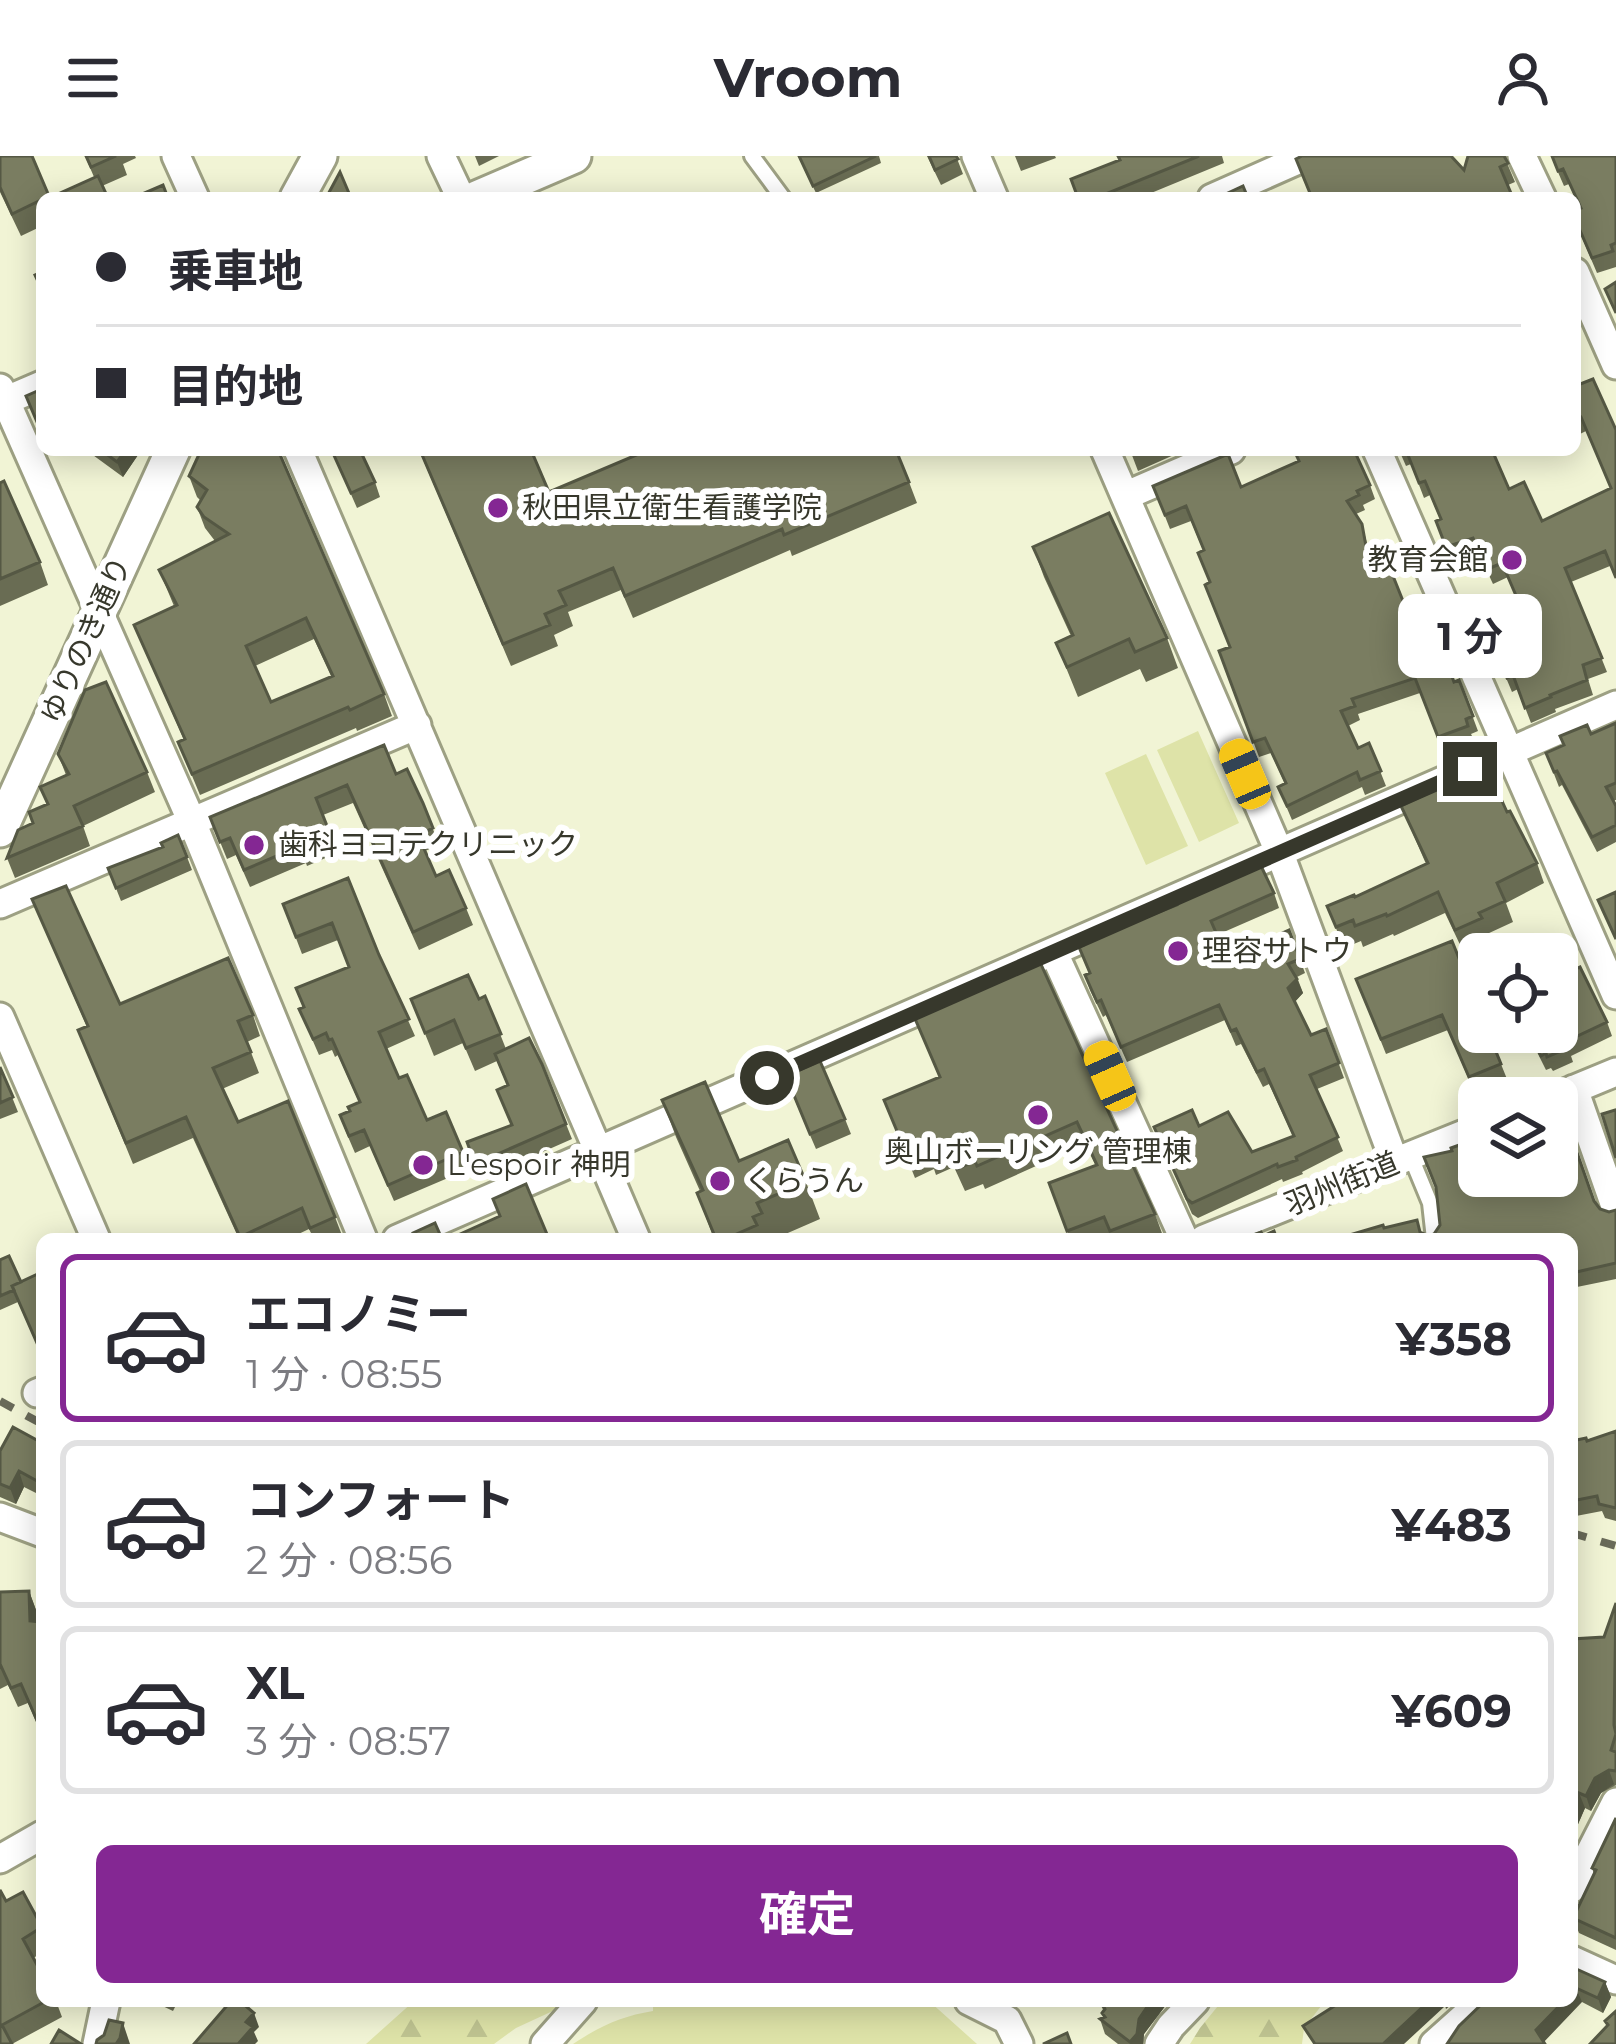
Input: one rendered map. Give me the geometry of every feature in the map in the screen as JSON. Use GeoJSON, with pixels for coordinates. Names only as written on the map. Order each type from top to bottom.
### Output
{"type":"FeatureCollection","features":[{"type":"Feature","properties":{"kind":"street"},"geometry":{"type":"LineString","coordinates":[[176,156],[192,192]]}},
{"type":"Feature","properties":{"kind":"street"},"geometry":{"type":"LineString","coordinates":[[300,192],[320,156]]}},
{"type":"Feature","properties":{"kind":"street"},"geometry":{"type":"LineString","coordinates":[[441,156],[474,192]]}},
{"type":"Feature","properties":{"kind":"street"},"geometry":{"type":"LineString","coordinates":[[491,192],[574,156]]}},
{"type":"Feature","properties":{"kind":"street"},"geometry":{"type":"LineString","coordinates":[[976,156],[991,192]]}},
{"type":"Feature","properties":{"kind":"street"},"geometry":{"type":"LineString","coordinates":[[1225,192],[1307,156]]}},
{"type":"Feature","properties":{"kind":"street"},"geometry":{"type":"LineString","coordinates":[[1522,156],[1538,192]]}},
{"type":"Feature","properties":{"kind":"street"},"geometry":{"type":"LineString","coordinates":[[1581,291],[1616,284]]}},
{"type":"Feature","properties":{"kind":"street"},"geometry":{"type":"LineString","coordinates":[[1581,295],[1616,365]]}},
{"type":"Feature","properties":{"kind":"street"},"geometry":{"type":"LineString","coordinates":[[36,387],[2,397],[192,822],[361,1233]]}},
{"type":"Feature","properties":{"kind":"street","name":"ゆりのき通り"},"geometry":{"type":"LineString","coordinates":[[0,830],[170,456]]}},
{"type":"Feature","properties":{"kind":"street"},"geometry":{"type":"LineString","coordinates":[[301,456],[633,1233]]}},
{"type":"Feature","properties":{"kind":"street"},"geometry":{"type":"LineString","coordinates":[[1108,456],[1280,854],[1403,1160]]}},
{"type":"Feature","properties":{"kind":"street"},"geometry":{"type":"LineString","coordinates":[[1125,496],[1217,456]]}},
{"type":"Feature","properties":{"kind":"street"},"geometry":{"type":"LineString","coordinates":[[1380,456],[1616,994]]}},
{"type":"Feature","properties":{"kind":"street"},"geometry":{"type":"LineString","coordinates":[[411,1233],[1616,705]]}},
{"type":"Feature","properties":{"kind":"street"},"geometry":{"type":"LineString","coordinates":[[0,904],[416,725]]}},
{"type":"Feature","properties":{"kind":"street"},"geometry":{"type":"LineString","coordinates":[[1054,953],[1181,1233]]}},
{"type":"Feature","properties":{"kind":"street"},"geometry":{"type":"LineString","coordinates":[[0,1017],[93,1233]]}},
{"type":"Feature","properties":{"kind":"street"},"geometry":{"type":"LineString","coordinates":[[1578,1088],[1616,1072]]}},
{"type":"Feature","properties":{"kind":"street"},"geometry":{"type":"LineString","coordinates":[[1578,1127],[1616,1209]]}},
{"type":"Feature","properties":{"kind":"street","name":"羽州街道"},"geometry":{"type":"LineString","coordinates":[[1219,1233],[1458,1137]]}},
{"type":"Feature","properties":{"kind":"street"},"geometry":{"type":"LineString","coordinates":[[0,1517],[36,1531]]}},
{"type":"Feature","properties":{"kind":"street"},"geometry":{"type":"LineString","coordinates":[[1578,1876],[1616,1802]]}},
{"type":"Feature","properties":{"kind":"street"},"geometry":{"type":"LineString","coordinates":[[0,1859],[36,1838]]}},
{"type":"Feature","properties":{"kind":"street"},"geometry":{"type":"LineString","coordinates":[[1578,1963],[1616,1980]]}},
{"type":"Feature","properties":{"kind":"street"},"geometry":{"type":"LineString","coordinates":[[97,2044],[105,2007]]}},
{"type":"Feature","properties":{"kind":"street"},"geometry":{"type":"LineString","coordinates":[[545,2044],[578,2007]]}},
{"type":"Feature","properties":{"kind":"street"},"geometry":{"type":"LineString","coordinates":[[981,2007],[1007,2020],[1019,2044]]}},
{"type":"Feature","properties":{"kind":"street"},"geometry":{"type":"LineString","coordinates":[[1160,2044],[1189,2007]]}},
{"type":"Feature","properties":{"kind":"street"},"geometry":{"type":"LineString","coordinates":[[1434,2044],[1474,2007]]}},
{"type":"Feature","properties":{"kind":"lane"},"geometry":{"type":"LineString","coordinates":[[752,156],[779,192]]}},
{"type":"Feature","properties":{"kind":"lane"},"geometry":{"type":"LineString","coordinates":[[1403,1160],[1430,1203],[1434,1233]]}},
{"type":"Feature","properties":{"kind":"green space"},"geometry":{"type":"Polygon","coordinates":[[[1198,731],[1239,823],[1199,842],[1157,750],[1198,731]]]}},
{"type":"Feature","properties":{"kind":"green space"},"geometry":{"type":"Polygon","coordinates":[[[1146,754],[1188,846],[1146,865],[1105,773],[1146,754]]]}},
{"type":"Feature","properties":{"kind":"green space"},"geometry":{"type":"Polygon","coordinates":[[[407,2007],[558,2007],[494,2044],[366,2044],[407,2007]]]}},
{"type":"Feature","properties":{"kind":"green space"},"geometry":{"type":"Polygon","coordinates":[[[653,2007],[936,2007],[977,2044],[573,2044],[612,2023],[653,2011],[653,2007]]]}},
{"type":"Feature","properties":{"kind":"green space"},"geometry":{"type":"Polygon","coordinates":[[[1217,2007],[1320,2007],[1304,2028],[1302,2044],[1190,2044],[1217,2007]]]}},
{"type":"Feature","properties":{"kind":"building"},"geometry":{"type":"Polygon","coordinates":[[[0,156],[32,156],[47,192],[36,192],[36,202],[12,214],[0,187],[0,156]]]}},
{"type":"Feature","properties":{"kind":"building"},"geometry":{"type":"Polygon","coordinates":[[[86,156],[116,156],[91,167],[86,156]]]}},
{"type":"Feature","properties":{"kind":"building"},"geometry":{"type":"Polygon","coordinates":[[[799,156],[876,156],[813,186],[799,156]]]}},
{"type":"Feature","properties":{"kind":"building"},"geometry":{"type":"Polygon","coordinates":[[[929,156],[956,156],[958,159],[935,170],[929,156]]]}},
{"type":"Feature","properties":{"kind":"building"},"geometry":{"type":"Polygon","coordinates":[[[1118,156],[1199,156],[1111,192],[1076,192],[1071,179],[1120,160],[1118,156]]]}},
{"type":"Feature","properties":{"kind":"building"},"geometry":{"type":"Polygon","coordinates":[[[1451,156],[1464,170],[1468,156],[1504,156],[1508,163],[1500,167],[1510,192],[1310,192],[1296,159],[1451,156]]]}},
{"type":"Feature","properties":{"kind":"building"},"geometry":{"type":"Polygon","coordinates":[[[1552,156],[1616,156],[1613,251],[1592,258],[1581,233],[1581,192],[1574,192],[1563,169],[1558,171],[1552,156]]]}},
{"type":"Feature","properties":{"kind":"building"},"geometry":{"type":"Polygon","coordinates":[[[340,172],[348,192],[329,192],[340,172]]]}},
{"type":"Feature","properties":{"kind":"building"},"geometry":{"type":"Polygon","coordinates":[[[98,176],[105,192],[63,192],[98,176]]]}},
{"type":"Feature","properties":{"kind":"building"},"geometry":{"type":"Polygon","coordinates":[[[1616,282],[1616,313],[1605,289],[1616,282]]]}},
{"type":"Feature","properties":{"kind":"building"},"geometry":{"type":"Polygon","coordinates":[[[1593,379],[1616,430],[1616,578],[1605,551],[1565,568],[1602,658],[1583,665],[1587,680],[1525,708],[1513,675],[1507,678],[1478,623],[1520,605],[1502,563],[1488,569],[1473,538],[1446,547],[1436,521],[1441,519],[1408,456],[1495,456],[1509,489],[1524,482],[1542,521],[1611,488],[1581,417],[1581,384],[1593,379]]]}},
{"type":"Feature","properties":{"kind":"building"},"geometry":{"type":"Polygon","coordinates":[[[36,392],[36,420],[26,396],[36,392]]]}},
{"type":"Feature","properties":{"kind":"building"},"geometry":{"type":"Polygon","coordinates":[[[198,456],[281,456],[384,694],[192,774],[178,742],[185,739],[134,625],[177,605],[159,570],[229,534],[197,507],[207,490],[189,476],[198,456]],[[306,618],[246,646],[271,702],[333,676],[306,618]]]}},
{"type":"Feature","properties":{"kind":"building"},"geometry":{"type":"Polygon","coordinates":[[[334,456],[363,456],[375,482],[351,493],[334,456]]]}},
{"type":"Feature","properties":{"kind":"building"},"geometry":{"type":"Polygon","coordinates":[[[423,456],[534,456],[549,492],[634,456],[898,456],[909,482],[784,535],[782,529],[625,596],[613,568],[559,591],[566,605],[545,614],[550,625],[503,644],[423,456]]]}},
{"type":"Feature","properties":{"kind":"building"},"geometry":{"type":"Polygon","coordinates":[[[1223,456],[1229,456],[1241,487],[1299,461],[1297,456],[1357,456],[1370,485],[1347,501],[1362,524],[1367,552],[1381,546],[1419,641],[1437,635],[1473,716],[1466,719],[1468,726],[1438,737],[1415,678],[1352,699],[1355,706],[1341,711],[1358,748],[1369,743],[1381,771],[1360,780],[1357,772],[1287,806],[1278,787],[1286,783],[1265,738],[1253,742],[1219,651],[1230,647],[1205,585],[1210,582],[1198,553],[1204,550],[1186,506],[1165,515],[1153,486],[1223,456]]]}},
{"type":"Feature","properties":{"kind":"building"},"geometry":{"type":"Polygon","coordinates":[[[4,481],[40,562],[0,579],[0,483],[4,481]]]}},
{"type":"Feature","properties":{"kind":"building"},"geometry":{"type":"Polygon","coordinates":[[[1109,513],[1167,638],[1135,652],[1129,639],[1067,667],[1056,643],[1073,635],[1033,547],[1109,513]]]}},
{"type":"Feature","properties":{"kind":"building"},"geometry":{"type":"Polygon","coordinates":[[[106,682],[147,772],[74,806],[83,826],[7,858],[18,830],[33,823],[29,812],[48,804],[40,787],[69,774],[58,754],[85,690],[106,682]]]}},
{"type":"Feature","properties":{"kind":"building"},"geometry":{"type":"Polygon","coordinates":[[[1616,723],[1616,783],[1606,787],[1616,806],[1616,825],[1592,837],[1546,753],[1564,745],[1560,736],[1587,725],[1591,734],[1616,723]]]}},
{"type":"Feature","properties":{"kind":"building"},"geometry":{"type":"Polygon","coordinates":[[[384,745],[396,774],[407,769],[433,828],[418,835],[436,876],[449,870],[466,908],[413,932],[347,785],[316,798],[331,836],[244,870],[230,838],[220,842],[210,817],[384,745]]]}},
{"type":"Feature","properties":{"kind":"building"},"geometry":{"type":"Polygon","coordinates":[[[1486,766],[1537,863],[1497,883],[1505,901],[1455,930],[1438,892],[1387,916],[1336,927],[1327,906],[1428,863],[1401,806],[1486,766]]]}},
{"type":"Feature","properties":{"kind":"building"},"geometry":{"type":"Polygon","coordinates":[[[178,835],[187,857],[116,888],[108,868],[163,847],[161,843],[178,835]]]}},
{"type":"Feature","properties":{"kind":"building"},"geometry":{"type":"Polygon","coordinates":[[[1261,866],[1274,893],[1211,921],[1227,958],[1289,930],[1300,959],[1288,964],[1297,979],[1288,988],[1311,1035],[1326,1029],[1339,1063],[1310,1075],[1338,1137],[1297,1160],[1277,1164],[1192,1203],[1154,1127],[1192,1110],[1199,1126],[1228,1112],[1252,1152],[1294,1136],[1264,1069],[1257,1072],[1219,1005],[1121,1047],[1085,975],[1090,973],[1079,947],[1261,866]]]}},
{"type":"Feature","properties":{"kind":"building"},"geometry":{"type":"Polygon","coordinates":[[[348,878],[409,1019],[379,1032],[399,1078],[407,1075],[427,1120],[446,1112],[463,1152],[388,1185],[364,1130],[349,1136],[340,1115],[360,1102],[332,1039],[326,1033],[313,1039],[299,1009],[304,1007],[296,988],[349,967],[332,923],[296,937],[283,904],[348,878]]]}},
{"type":"Feature","properties":{"kind":"building"},"geometry":{"type":"Polygon","coordinates":[[[66,886],[120,1004],[228,958],[253,1015],[238,1021],[251,1052],[213,1068],[238,1122],[288,1101],[335,1217],[310,1228],[302,1208],[249,1233],[238,1233],[186,1117],[126,1143],[78,1030],[88,1026],[32,899],[66,886]]]}},
{"type":"Feature","properties":{"kind":"building"},"geometry":{"type":"Polygon","coordinates":[[[1616,892],[1616,939],[1598,900],[1616,892]]]}},
{"type":"Feature","properties":{"kind":"building"},"geometry":{"type":"Polygon","coordinates":[[[1452,941],[1458,956],[1458,1052],[1442,1015],[1381,1039],[1356,979],[1452,941]]]}},
{"type":"Feature","properties":{"kind":"building"},"geometry":{"type":"Polygon","coordinates":[[[1039,960],[1155,1214],[1110,1231],[1104,1217],[1067,1231],[1049,1183],[1097,1165],[1077,1122],[977,1166],[975,1161],[957,1169],[946,1145],[907,1155],[884,1100],[940,1077],[913,1014],[1039,960]]]}},
{"type":"Feature","properties":{"kind":"building"},"geometry":{"type":"Polygon","coordinates":[[[1578,968],[1607,1022],[1578,1036],[1578,968]]]}},
{"type":"Feature","properties":{"kind":"building"},"geometry":{"type":"Polygon","coordinates":[[[468,975],[479,999],[485,996],[501,1034],[466,1048],[454,1020],[425,1033],[411,999],[468,975]]]}},
{"type":"Feature","properties":{"kind":"building"},"geometry":{"type":"Polygon","coordinates":[[[529,1038],[566,1124],[475,1164],[467,1142],[512,1125],[497,1090],[508,1085],[495,1054],[529,1038]]]}},
{"type":"Feature","properties":{"kind":"building"},"geometry":{"type":"Polygon","coordinates":[[[1459,1053],[1497,1053],[1501,1064],[1469,1077],[1459,1053]]]}},
{"type":"Feature","properties":{"kind":"building"},"geometry":{"type":"Polygon","coordinates":[[[820,1061],[845,1119],[810,1134],[786,1076],[820,1061]]]}},
{"type":"Feature","properties":{"kind":"building"},"geometry":{"type":"Polygon","coordinates":[[[0,1067],[13,1097],[0,1103],[0,1067]]]}},
{"type":"Feature","properties":{"kind":"building"},"geometry":{"type":"Polygon","coordinates":[[[705,1082],[739,1161],[788,1140],[806,1182],[757,1203],[762,1213],[753,1217],[757,1225],[739,1233],[714,1233],[697,1193],[703,1190],[662,1100],[705,1082]]]}},
{"type":"Feature","properties":{"kind":"building"},"geometry":{"type":"Polygon","coordinates":[[[1616,1112],[1616,1158],[1602,1114],[1616,1112]]]}},
{"type":"Feature","properties":{"kind":"building"},"geometry":{"type":"Polygon","coordinates":[[[1458,1146],[1458,1197],[1578,1197],[1578,1155],[1594,1201],[1600,1209],[1616,1210],[1616,1263],[1578,1272],[1578,1233],[1435,1233],[1440,1225],[1436,1187],[1424,1157],[1458,1146]]]}},
{"type":"Feature","properties":{"kind":"building"},"geometry":{"type":"Polygon","coordinates":[[[526,1184],[546,1233],[462,1233],[500,1216],[493,1199],[526,1184]]]}},
{"type":"Feature","properties":{"kind":"building"},"geometry":{"type":"Polygon","coordinates":[[[1417,1220],[1422,1233],[1356,1233],[1383,1225],[1417,1220]]]}},
{"type":"Feature","properties":{"kind":"building"},"geometry":{"type":"Polygon","coordinates":[[[435,1223],[439,1233],[413,1233],[435,1223]]]}},
{"type":"Feature","properties":{"kind":"building"},"geometry":{"type":"Polygon","coordinates":[[[9,1256],[21,1282],[0,1296],[0,1260],[9,1256]]]}},
{"type":"Feature","properties":{"kind":"building"},"geometry":{"type":"Polygon","coordinates":[[[36,1275],[36,1341],[12,1286],[36,1275]]]}},
{"type":"Feature","properties":{"kind":"building"},"geometry":{"type":"Polygon","coordinates":[[[13,1427],[36,1440],[36,1480],[19,1471],[10,1488],[0,1484],[0,1451],[13,1427]]]}},
{"type":"Feature","properties":{"kind":"building"},"geometry":{"type":"Polygon","coordinates":[[[1616,1431],[1616,1508],[1599,1504],[1597,1496],[1578,1500],[1578,1440],[1616,1431]]]}},
{"type":"Feature","properties":{"kind":"building"},"geometry":{"type":"Polygon","coordinates":[[[29,1591],[30,1621],[36,1622],[36,1718],[21,1684],[11,1688],[0,1667],[0,1592],[29,1591]]]}},
{"type":"Feature","properties":{"kind":"building"},"geometry":{"type":"Polygon","coordinates":[[[1616,1603],[1616,1734],[1611,1750],[1616,1752],[1616,1771],[1595,1778],[1586,1796],[1578,1796],[1578,1639],[1604,1637],[1616,1603]]]}},
{"type":"Feature","properties":{"kind":"building"},"geometry":{"type":"Polygon","coordinates":[[[1616,1818],[1616,1938],[1578,1920],[1578,1908],[1596,1870],[1592,1868],[1616,1818]]]}},
{"type":"Feature","properties":{"kind":"building"},"geometry":{"type":"Polygon","coordinates":[[[0,1890],[6,1901],[23,1892],[36,1916],[36,1931],[23,1939],[36,1963],[36,2006],[2,2025],[12,2044],[0,2044],[0,1890]]]}},
{"type":"Feature","properties":{"kind":"building"},"geometry":{"type":"Polygon","coordinates":[[[1578,1970],[1605,1982],[1598,1998],[1578,1989],[1578,1970]]]}},
{"type":"Feature","properties":{"kind":"building"},"geometry":{"type":"Polygon","coordinates":[[[226,2007],[247,2007],[254,2013],[246,2022],[253,2027],[238,2044],[194,2044],[226,2007]]]}},
{"type":"Feature","properties":{"kind":"building"},"geometry":{"type":"Polygon","coordinates":[[[1147,2007],[1130,2042],[1100,2019],[1105,2009],[1147,2007]]]}},
{"type":"Feature","properties":{"kind":"building"},"geometry":{"type":"Polygon","coordinates":[[[1333,2007],[1423,2007],[1383,2044],[1315,2044],[1303,2026],[1333,2007]]]}},
{"type":"Feature","properties":{"kind":"building"},"geometry":{"type":"Polygon","coordinates":[[[1479,2007],[1558,2007],[1536,2030],[1545,2044],[1447,2044],[1479,2007]]]}},
{"type":"Feature","properties":{"kind":"building"},"geometry":{"type":"Polygon","coordinates":[[[1616,2011],[1616,2044],[1590,2044],[1608,2025],[1605,2021],[1616,2011]]]}},
{"type":"Feature","properties":{"kind":"building"},"geometry":{"type":"Polygon","coordinates":[[[109,2020],[123,2023],[120,2038],[116,2044],[96,2044],[104,2035],[109,2020]]]}},
{"type":"Feature","properties":{"kind":"building"},"geometry":{"type":"Polygon","coordinates":[[[59,2030],[81,2044],[51,2044],[59,2030]]]}},
{"type":"Feature","properties":{"kind":"building"},"geometry":{"type":"Polygon","coordinates":[[[1067,2033],[1071,2044],[1043,2044],[1067,2033]]]}},
{"type":"Feature","properties":{"kind":"railway"},"geometry":{"type":"LineString","coordinates":[[0,1401],[36,1421]]}},
{"type":"Feature","properties":{"kind":"railway"},"geometry":{"type":"LineString","coordinates":[[1578,1535],[1616,1546]]}},
{"type":"Feature","properties":{"kind":"place","name":"秋田県立衛生看護学院"},"geometry":{"type":"Point","coordinates":[498,508]}},
{"type":"Feature","properties":{"kind":"place","name":"教育会館"},"geometry":{"type":"Point","coordinates":[1512,560]}},
{"type":"Feature","properties":{"kind":"place","name":"歯科ヨコテクリニック"},"geometry":{"type":"Point","coordinates":[254,845]}},
{"type":"Feature","properties":{"kind":"place","name":"理容サトウ"},"geometry":{"type":"Point","coordinates":[1178,951]}},
{"type":"Feature","properties":{"kind":"place","name":"奥山ボーリング 管理棟"},"geometry":{"type":"Point","coordinates":[1038,1115]}},
{"type":"Feature","properties":{"kind":"place","name":"L'espoir 神明"},"geometry":{"type":"Point","coordinates":[423,1165]}},
{"type":"Feature","properties":{"kind":"place","name":"くらうん"},"geometry":{"type":"Point","coordinates":[720,1181]}},
{"type":"Feature","properties":{"kind":"route"},"geometry":{"type":"LineString","coordinates":[[767,1078],[1470,769]]}}]}
